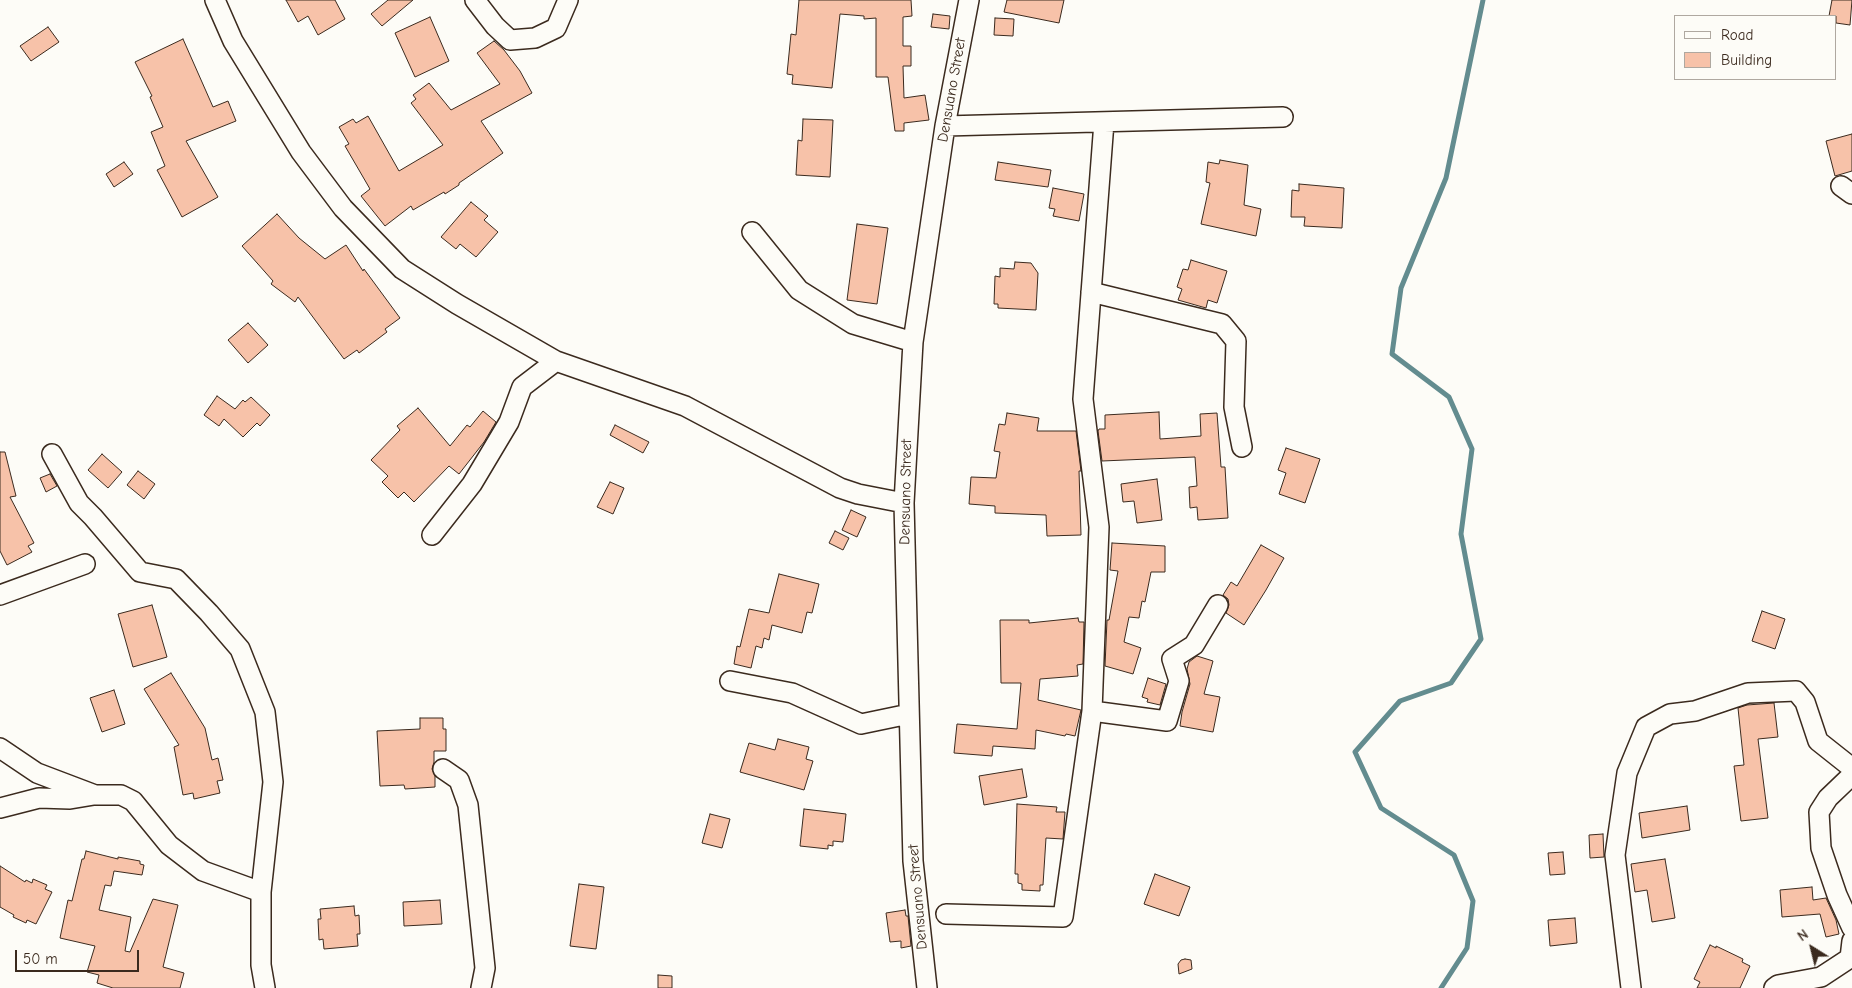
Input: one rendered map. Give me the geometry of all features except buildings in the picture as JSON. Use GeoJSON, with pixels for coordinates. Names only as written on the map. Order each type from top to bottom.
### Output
{"type":"FeatureCollection","features":[{"type":"Feature","properties":{"kind":"street"},"geometry":{"type":"LineString","coordinates":[[215,0],[233,41],[300,152],[343,208],[402,269],[457,304],[556,361],[685,406],[840,488],[858,494],[904,503]]}},
{"type":"Feature","properties":{"kind":"street"},"geometry":{"type":"LineString","coordinates":[[475,0],[495,26],[510,40],[535,38],[556,28],[568,0]]}},
{"type":"Feature","properties":{"kind":"street","name":"Densuano Street"},"geometry":{"type":"LineString","coordinates":[[927,988],[913,861],[904,503],[913,342],[945,126],[969,0]]}},
{"type":"Feature","properties":{"kind":"street"},"geometry":{"type":"LineString","coordinates":[[945,126],[1283,117]]}},
{"type":"Feature","properties":{"kind":"street"},"geometry":{"type":"LineString","coordinates":[[946,914],[1063,917],[1092,711],[1099,527],[1083,399],[1104,122]]}},
{"type":"Feature","properties":{"kind":"street"},"geometry":{"type":"LineString","coordinates":[[752,232],[799,290],[853,324],[913,342]]}},
{"type":"Feature","properties":{"kind":"street"},"geometry":{"type":"LineString","coordinates":[[1091,292],[1222,324],[1236,341],[1234,407],[1242,448]]}},
{"type":"Feature","properties":{"kind":"street"},"geometry":{"type":"LineString","coordinates":[[432,534],[476,476],[509,422],[522,387],[556,361]]}},
{"type":"Feature","properties":{"kind":"street"},"geometry":{"type":"LineString","coordinates":[[52,454],[79,503],[140,572],[176,579],[240,649],[265,712],[273,782],[261,892],[261,965],[265,988]]}},
{"type":"Feature","properties":{"kind":"street"},"geometry":{"type":"LineString","coordinates":[[0,596],[85,564]]}},
{"type":"Feature","properties":{"kind":"street"},"geometry":{"type":"LineString","coordinates":[[1092,711],[1167,722],[1179,681],[1172,659],[1194,645],[1218,605]]}},
{"type":"Feature","properties":{"kind":"street"},"geometry":{"type":"LineString","coordinates":[[730,681],[792,693],[861,724],[909,714]]}},
{"type":"Feature","properties":{"kind":"street"},"geometry":{"type":"LineString","coordinates":[[1631,988],[1615,855],[1628,773],[1646,727],[1670,714],[1695,711],[1748,693],[1796,691],[1805,702],[1818,740],[1852,768]]}},
{"type":"Feature","properties":{"kind":"street"},"geometry":{"type":"LineString","coordinates":[[0,748],[38,774],[95,795]]}},
{"type":"Feature","properties":{"kind":"street"},"geometry":{"type":"LineString","coordinates":[[443,769],[459,780],[468,805],[484,968],[481,988]]}},
{"type":"Feature","properties":{"kind":"street"},"geometry":{"type":"LineString","coordinates":[[1852,775],[1828,798],[1818,812],[1821,848],[1837,895],[1852,928]]}},
{"type":"Feature","properties":{"kind":"street"},"geometry":{"type":"LineString","coordinates":[[0,808],[39,798],[70,800],[95,795],[121,795],[133,801],[169,845],[203,871],[261,892]]}},
{"type":"Feature","properties":{"kind":"street"},"geometry":{"type":"LineString","coordinates":[[1774,988],[1778,985],[1821,977],[1850,958],[1852,941]]}},
{"type":"Feature","properties":{"kind":"waterway"},"geometry":{"type":"LineString","coordinates":[[1441,988],[1467,948],[1473,901],[1454,855],[1381,808],[1355,752],[1400,701],[1451,683],[1481,639],[1461,534],[1472,449],[1449,397],[1392,354],[1401,288],[1446,178],[1483,0]]}}]}
